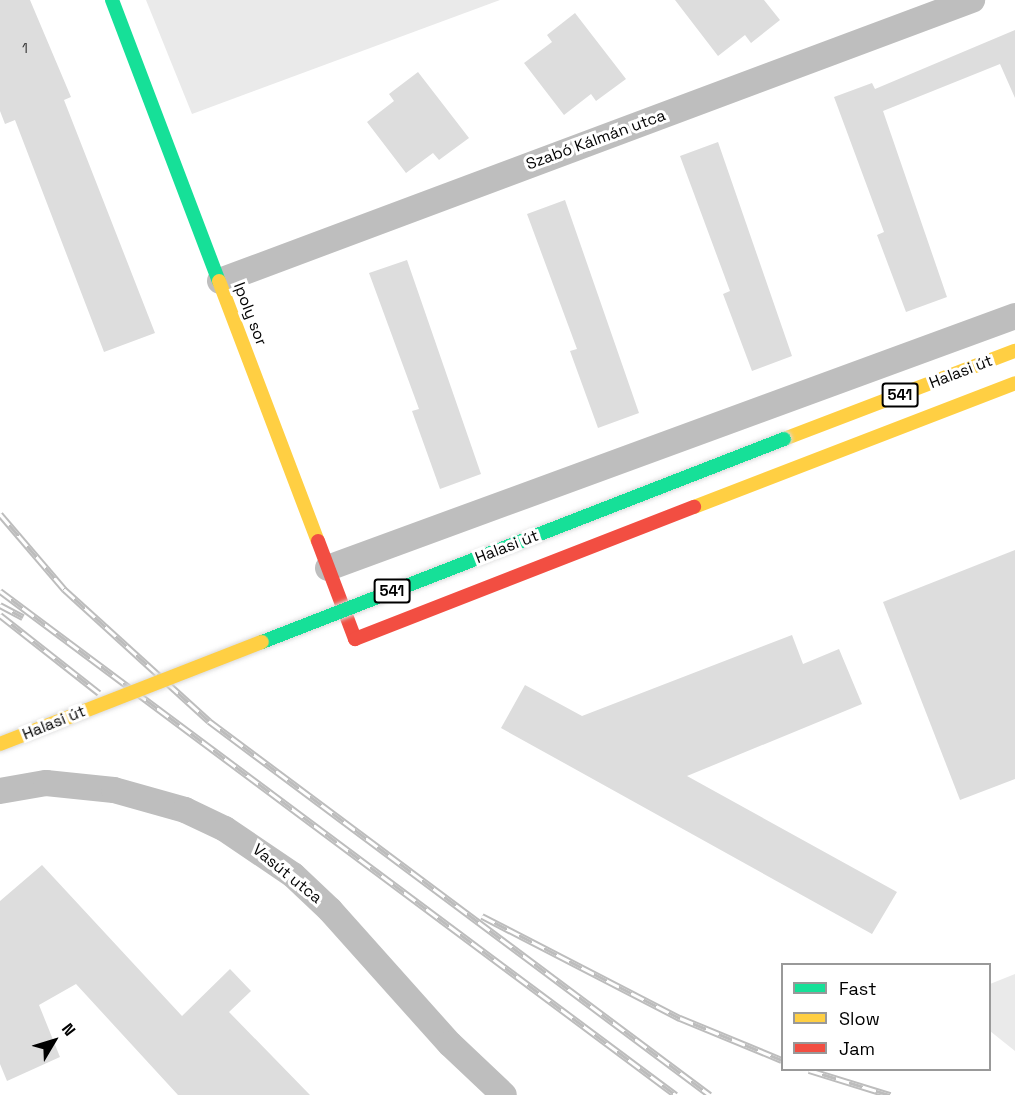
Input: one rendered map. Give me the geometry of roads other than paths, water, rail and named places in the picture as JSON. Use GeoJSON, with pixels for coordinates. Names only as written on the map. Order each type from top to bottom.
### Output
{"type":"FeatureCollection","features":[{"type":"Feature","properties":{"kind":"street","name":"Ipoly sor"},"geometry":{"type":"LineString","coordinates":[[112,0],[355,639],[1015,383]]}},
{"type":"Feature","properties":{"kind":"street","name":"Szabó Kálmán utca"},"geometry":{"type":"LineString","coordinates":[[220,281],[972,0]]}},
{"type":"Feature","properties":{"kind":"street"},"geometry":{"type":"LineString","coordinates":[[328,568],[1015,316]]}},
{"type":"Feature","properties":{"kind":"street","name":"Halasi út"},"geometry":{"type":"LineString","coordinates":[[0,744],[1015,351]]}},
{"type":"Feature","properties":{"kind":"street","name":"Vasút utca"},"geometry":{"type":"LineString","coordinates":[[0,790],[46,783],[114,790],[185,810],[225,829],[286,870],[330,910],[450,1044],[504,1095]]}},
{"type":"Feature","properties":{"kind":"railway"},"geometry":{"type":"LineString","coordinates":[[0,514],[64,589],[209,721],[710,1095]]}},
{"type":"Feature","properties":{"kind":"railway"},"geometry":{"type":"LineString","coordinates":[[0,591],[676,1095]]}},
{"type":"Feature","properties":{"kind":"railway"},"geometry":{"type":"LineString","coordinates":[[0,605],[23,617]]}},
{"type":"Feature","properties":{"kind":"railway"},"geometry":{"type":"LineString","coordinates":[[0,615],[99,693]]}},
{"type":"Feature","properties":{"kind":"railway"},"geometry":{"type":"LineString","coordinates":[[482,916],[680,1018],[781,1060]]}},
{"type":"Feature","properties":{"kind":"railway"},"geometry":{"type":"LineString","coordinates":[[812,1071],[890,1095]]}}]}
